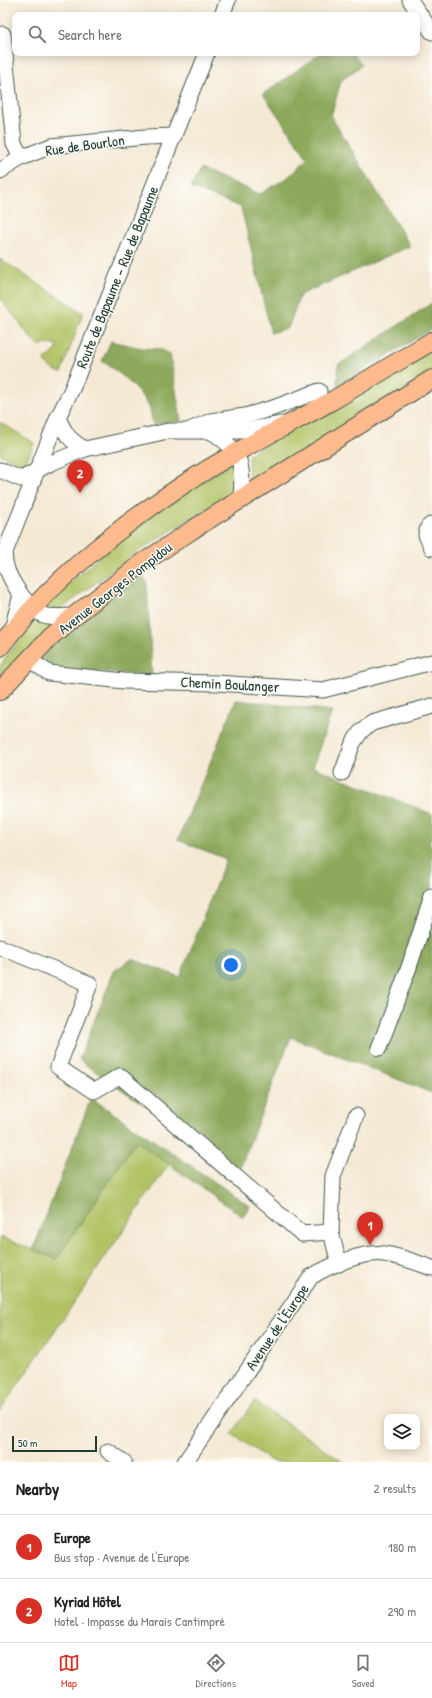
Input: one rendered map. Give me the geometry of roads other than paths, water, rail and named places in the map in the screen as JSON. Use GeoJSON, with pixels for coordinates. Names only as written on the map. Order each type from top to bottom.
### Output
{"type":"FeatureCollection","features":[{"type":"Feature","properties":{"kind":"main road"},"geometry":{"type":"LineString","coordinates":[[0,657],[27,602],[82,563],[133,520],[236,453],[289,423],[327,404],[432,340]]}},
{"type":"Feature","properties":{"kind":"main road","name":"Avenue Georges Pompidou"},"geometry":{"type":"LineString","coordinates":[[0,691],[29,658],[74,616],[144,562],[192,530],[432,379]]}},
{"type":"Feature","properties":{"kind":"main road"},"geometry":{"type":"LineString","coordinates":[[0,647],[11,633]]}},
{"type":"Feature","properties":{"kind":"street"},"geometry":{"type":"LineString","coordinates":[[223,12],[228,0]]}},
{"type":"Feature","properties":{"kind":"street"},"geometry":{"type":"LineString","coordinates":[[410,0],[418,12]]}},
{"type":"Feature","properties":{"kind":"street"},"geometry":{"type":"LineString","coordinates":[[420,15],[432,32]]}},
{"type":"Feature","properties":{"kind":"street"},"geometry":{"type":"LineString","coordinates":[[3,34],[14,144],[22,158]]}},
{"type":"Feature","properties":{"kind":"street","name":"Route de Bapaume - Rue de Bapaume"},"geometry":{"type":"LineString","coordinates":[[6,573],[4,556],[9,541],[58,417],[72,389],[206,56]]}},
{"type":"Feature","properties":{"kind":"street","name":"Rue de Bourlon"},"geometry":{"type":"LineString","coordinates":[[0,171],[22,158],[51,146],[146,136],[174,136]]}},
{"type":"Feature","properties":{"kind":"street"},"geometry":{"type":"LineString","coordinates":[[189,430],[211,421],[246,416],[273,408],[319,391]]}},
{"type":"Feature","properties":{"kind":"street"},"geometry":{"type":"LineString","coordinates":[[58,417],[69,439],[85,449]]}},
{"type":"Feature","properties":{"kind":"street"},"geometry":{"type":"LineString","coordinates":[[0,470],[20,480],[38,470],[85,449],[168,431],[243,431],[289,423]]}},
{"type":"Feature","properties":{"kind":"street"},"geometry":{"type":"LineString","coordinates":[[212,432],[223,438],[236,453],[241,466],[241,500]]}},
{"type":"Feature","properties":{"kind":"street"},"geometry":{"type":"LineString","coordinates":[[432,524],[428,527],[426,535],[432,548]]}},
{"type":"Feature","properties":{"kind":"street"},"geometry":{"type":"LineString","coordinates":[[6,573],[27,602],[44,615],[74,616]]}},
{"type":"Feature","properties":{"kind":"street","name":"Chemin Boulanger"},"geometry":{"type":"LineString","coordinates":[[29,658],[34,664],[49,673],[124,681],[217,682],[323,690],[432,662]]}},
{"type":"Feature","properties":{"kind":"street"},"geometry":{"type":"LineString","coordinates":[[342,773],[353,743],[362,730],[372,723],[432,706]]}},
{"type":"Feature","properties":{"kind":"street"},"geometry":{"type":"LineString","coordinates":[[380,1048],[432,897]]}},
{"type":"Feature","properties":{"kind":"street"},"geometry":{"type":"LineString","coordinates":[[0,947],[90,984],[58,1067],[94,1091],[120,1076],[302,1234],[331,1232]]}},
{"type":"Feature","properties":{"kind":"street"},"geometry":{"type":"LineString","coordinates":[[338,1264],[331,1232],[333,1176],[356,1116]]}},
{"type":"Feature","properties":{"kind":"street","name":"Avenue de l'Europe"},"geometry":{"type":"LineString","coordinates":[[185,1462],[308,1281],[316,1274],[338,1264],[371,1254],[396,1256],[432,1268]]}},
{"type":"Feature","properties":{"kind":"street"},"geometry":{"type":"LineString","coordinates":[[108,1451],[124,1462]]}},
{"type":"Feature","properties":{"kind":"place","name":"Kyriad Hôtel"},"geometry":{"type":"Point","coordinates":[80,493]}},
{"type":"Feature","properties":{"kind":"place","name":"Europe"},"geometry":{"type":"Point","coordinates":[370,1245]}}]}
